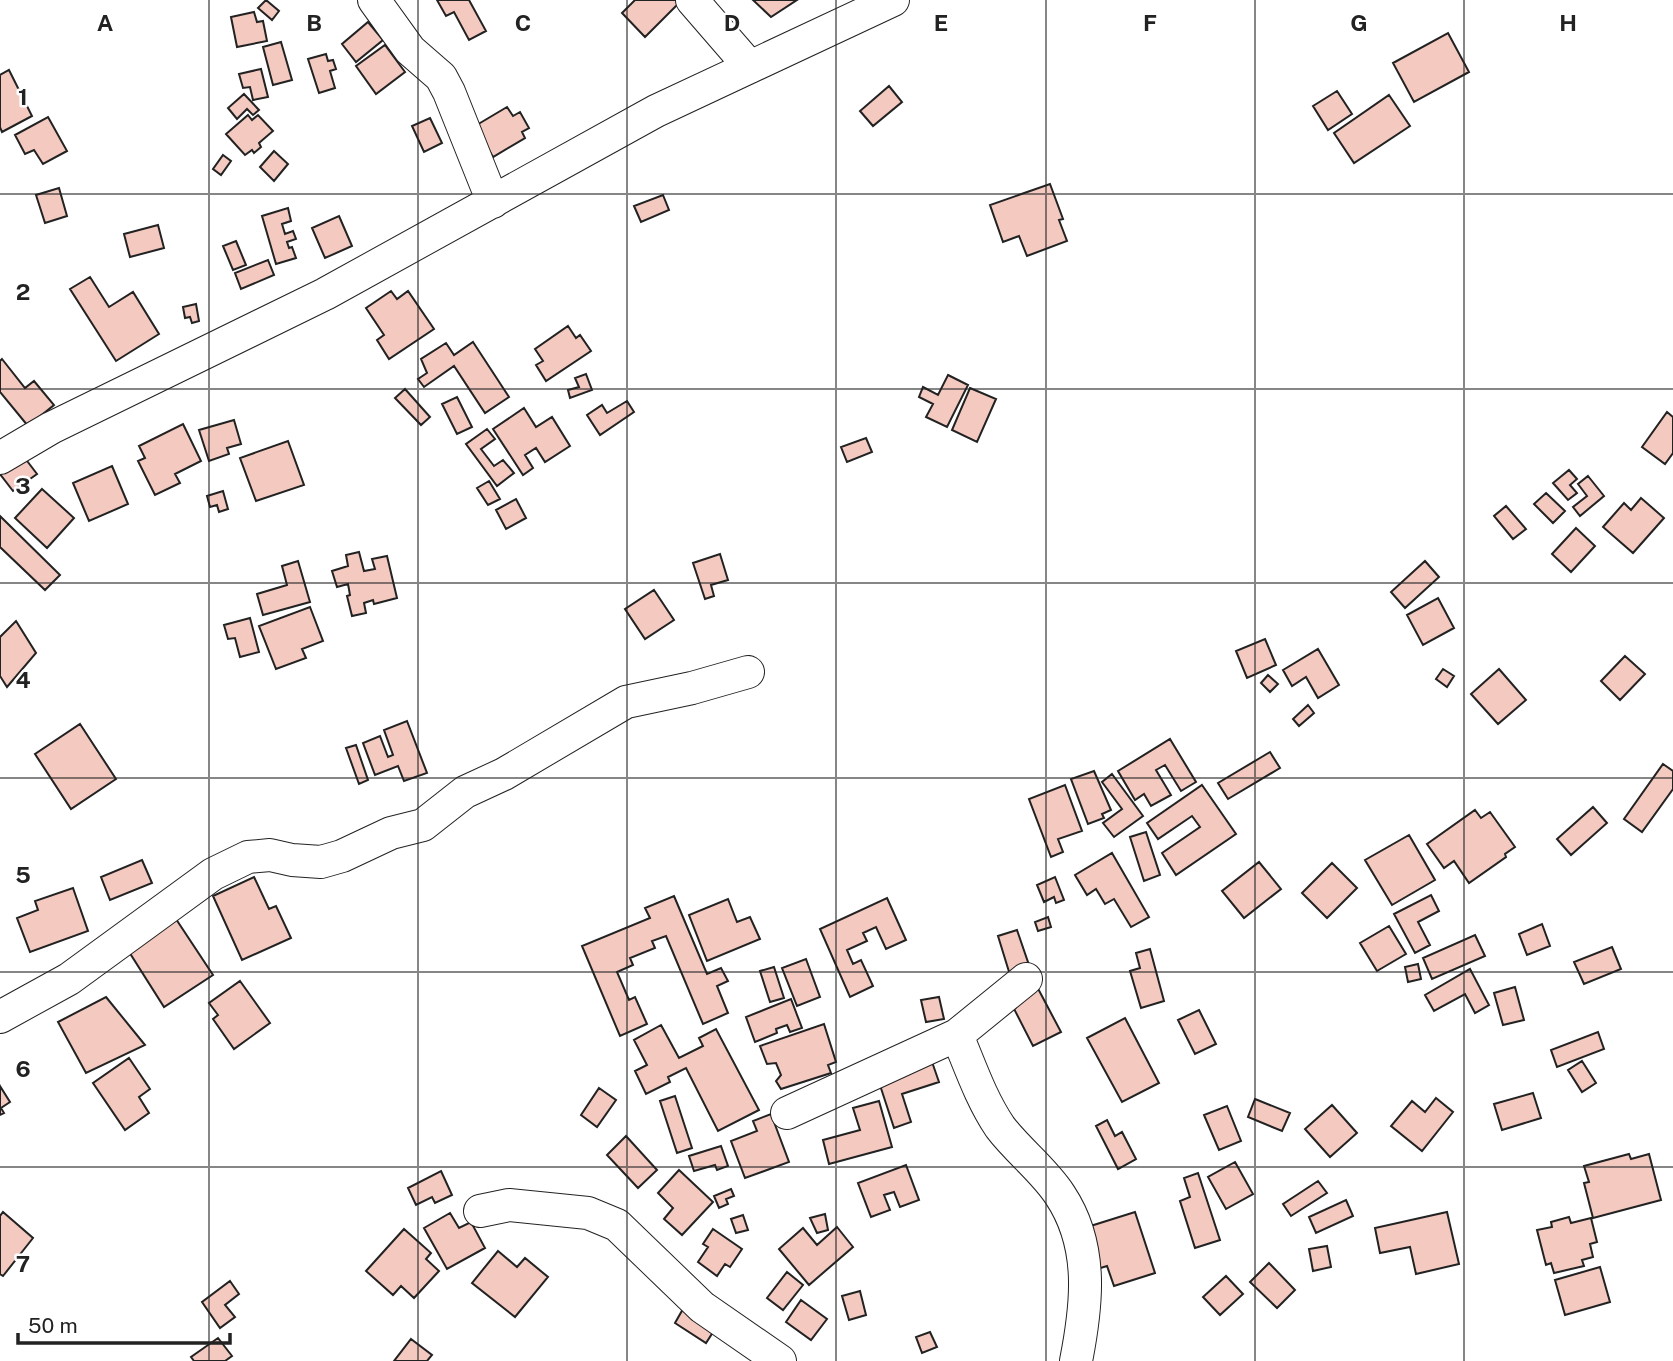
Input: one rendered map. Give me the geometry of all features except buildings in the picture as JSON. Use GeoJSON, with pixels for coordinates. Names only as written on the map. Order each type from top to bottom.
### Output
{"type":"FeatureCollection","features":[{"type":"Feature","properties":{"kind":"street"},"geometry":{"type":"LineString","coordinates":[[374,0],[410,50],[441,77],[493,202]]}},
{"type":"Feature","properties":{"kind":"street"},"geometry":{"type":"LineString","coordinates":[[692,0],[750,67]]}},
{"type":"Feature","properties":{"kind":"street"},"geometry":{"type":"LineString","coordinates":[[0,458],[51,428],[324,294],[656,111],[893,0]]}},
{"type":"Feature","properties":{"kind":"street"},"geometry":{"type":"LineString","coordinates":[[0,1017],[69,979],[213,874],[248,857],[270,855],[321,862],[342,856],[391,833],[423,825],[465,792],[504,774],[626,702],[692,688],[748,672]]}},
{"type":"Feature","properties":{"kind":"street"},"geometry":{"type":"LineString","coordinates":[[787,1113],[957,1035],[1026,979]]}},
{"type":"Feature","properties":{"kind":"street"},"geometry":{"type":"LineString","coordinates":[[957,1035],[985,1102],[1001,1128],[1061,1196],[1080,1237],[1087,1285],[1076,1361]]}},
{"type":"Feature","properties":{"kind":"street"},"geometry":{"type":"LineString","coordinates":[[480,1211],[509,1205],[588,1213],[604,1218],[617,1225],[702,1307],[780,1361]]}}]}
